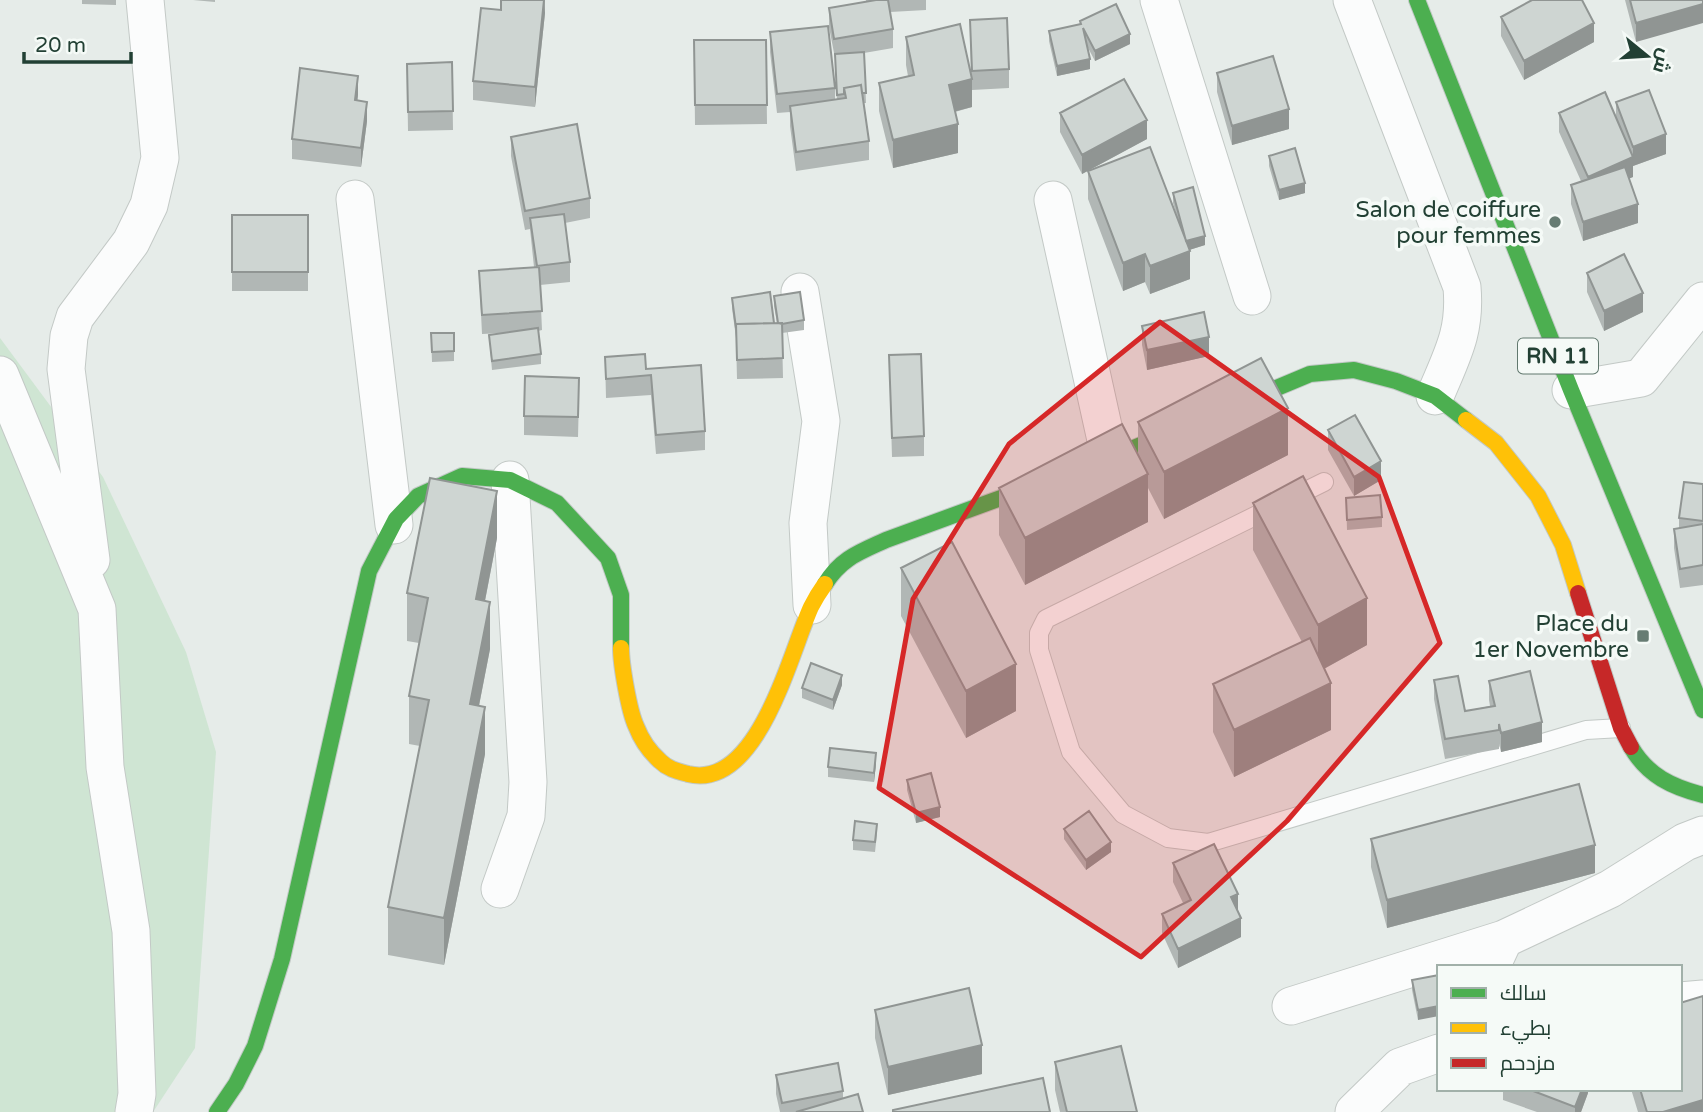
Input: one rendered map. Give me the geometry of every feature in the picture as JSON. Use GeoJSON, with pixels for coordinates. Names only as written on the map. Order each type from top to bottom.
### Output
{"type":"FeatureCollection","features":[{"type":"Feature","properties":{"kind":"main road","name":"RN 11"},"geometry":{"type":"LineString","coordinates":[[1417,0],[1571,390],[1703,710]]}},
{"type":"Feature","properties":{"kind":"main road"},"geometry":{"type":"LineString","coordinates":[[217,1112],[236,1084],[255,1046],[278,971],[369,571],[396,519],[418,495],[462,477],[510,480],[557,503],[608,558],[621,595],[621,654],[635,725],[651,753],[667,768],[692,775],[711,776],[731,765],[752,743],[768,714],[812,605],[834,569],[852,556],[886,540],[1110,458],[1310,374],[1354,370],[1396,381],[1435,396],[1496,443],[1538,496],[1563,545],[1621,728],[1634,754],[1656,779],[1678,790],[1703,795]]}},
{"type":"Feature","properties":{"kind":"street"},"geometry":{"type":"LineString","coordinates":[[134,1112],[137,1094],[131,931],[105,767],[97,609],[66,369],[69,336],[75,317],[131,242],[149,205],[160,158],[145,0]]}},
{"type":"Feature","properties":{"kind":"street"},"geometry":{"type":"LineString","coordinates":[[1159,0],[1252,296]]}},
{"type":"Feature","properties":{"kind":"street"},"geometry":{"type":"LineString","coordinates":[[1352,0],[1462,287],[1464,313],[1458,343],[1435,396]]}},
{"type":"Feature","properties":{"kind":"street"},"geometry":{"type":"LineString","coordinates":[[355,199],[394,525]]}},
{"type":"Feature","properties":{"kind":"street"},"geometry":{"type":"LineString","coordinates":[[1053,200],[1110,458]]}},
{"type":"Feature","properties":{"kind":"street"},"geometry":{"type":"LineString","coordinates":[[800,292],[821,421],[808,523],[812,605]]}},
{"type":"Feature","properties":{"kind":"street"},"geometry":{"type":"LineString","coordinates":[[1571,390],[1641,378],[1703,301]]}},
{"type":"Feature","properties":{"kind":"street"},"geometry":{"type":"LineString","coordinates":[[0,375],[97,609]]}},
{"type":"Feature","properties":{"kind":"street"},"geometry":{"type":"LineString","coordinates":[[500,889],[526,816],[528,782],[510,480]]}},
{"type":"Feature","properties":{"kind":"street"},"geometry":{"type":"LineString","coordinates":[[1451,965],[1498,953],[1685,842],[1703,835]]}},
{"type":"Feature","properties":{"kind":"street"},"geometry":{"type":"LineString","coordinates":[[1291,1006],[1437,969]]}},
{"type":"Feature","properties":{"kind":"street"},"geometry":{"type":"LineString","coordinates":[[1682,1001],[1703,999]]}},
{"type":"Feature","properties":{"kind":"street"},"geometry":{"type":"LineString","coordinates":[[1354,1112],[1400,1067],[1437,1054]]}},
{"type":"Feature","properties":{"kind":"lane"},"geometry":{"type":"LineString","coordinates":[[1324,482],[1046,619],[1038,633],[1039,650],[1072,752],[1123,814],[1168,838],[1208,843],[1586,730],[1621,728]]}},
{"type":"Feature","properties":{"kind":"highlighted area"},"geometry":{"type":"Polygon","coordinates":[[[1160,322],[1379,477],[1440,643],[1287,821],[1141,957],[879,788],[913,599],[1009,444],[1160,322]]]}},
{"type":"Feature","properties":{"kind":"green space"},"geometry":{"type":"Polygon","coordinates":[[[0,338],[103,477],[186,652],[216,752],[195,1048],[153,1112],[0,1112],[0,338]]]}},
{"type":"Feature","properties":{"kind":"building"},"geometry":{"type":"Polygon","coordinates":[[[501,0],[544,0],[535,87],[473,81],[481,8],[501,10],[501,0]]]}},
{"type":"Feature","properties":{"kind":"building"},"geometry":{"type":"Polygon","coordinates":[[[888,0],[893,29],[834,39],[829,8],[888,0]]]}},
{"type":"Feature","properties":{"kind":"building"},"geometry":{"type":"Polygon","coordinates":[[[1532,0],[1582,0],[1594,23],[1524,61],[1501,17],[1532,0]]]}},
{"type":"Feature","properties":{"kind":"building"},"geometry":{"type":"Polygon","coordinates":[[[1630,0],[1703,0],[1703,4],[1636,23],[1630,0]]]}},
{"type":"Feature","properties":{"kind":"building"},"geometry":{"type":"Polygon","coordinates":[[[1116,4],[1130,34],[1095,51],[1083,28],[1090,59],[1057,66],[1049,31],[1081,24],[1080,21],[1116,4]]]}},
{"type":"Feature","properties":{"kind":"building"},"geometry":{"type":"Polygon","coordinates":[[[1007,18],[1009,69],[972,71],[970,20],[1007,18]]]}},
{"type":"Feature","properties":{"kind":"building"},"geometry":{"type":"Polygon","coordinates":[[[960,24],[972,79],[949,85],[958,124],[893,140],[879,83],[914,75],[906,37],[960,24]]]}},
{"type":"Feature","properties":{"kind":"building"},"geometry":{"type":"Polygon","coordinates":[[[828,26],[835,88],[777,94],[770,32],[828,26]]]}},
{"type":"Feature","properties":{"kind":"building"},"geometry":{"type":"Polygon","coordinates":[[[694,40],[766,40],[767,105],[695,105],[694,40]]]}},
{"type":"Feature","properties":{"kind":"building"},"geometry":{"type":"Polygon","coordinates":[[[864,52],[866,93],[862,93],[861,85],[844,88],[844,94],[837,95],[835,54],[864,52]]]}},
{"type":"Feature","properties":{"kind":"building"},"geometry":{"type":"Polygon","coordinates":[[[1273,56],[1289,109],[1232,126],[1217,73],[1273,56]]]}},
{"type":"Feature","properties":{"kind":"building"},"geometry":{"type":"Polygon","coordinates":[[[452,62],[453,111],[408,112],[407,64],[452,62]]]}},
{"type":"Feature","properties":{"kind":"building"},"geometry":{"type":"Polygon","coordinates":[[[300,68],[358,76],[355,100],[367,102],[361,148],[292,139],[300,68]]]}},
{"type":"Feature","properties":{"kind":"building"},"geometry":{"type":"Polygon","coordinates":[[[1124,79],[1147,120],[1082,155],[1060,113],[1124,79]]]}},
{"type":"Feature","properties":{"kind":"building"},"geometry":{"type":"Polygon","coordinates":[[[861,85],[869,141],[796,152],[790,106],[846,98],[844,88],[861,85]]]}},
{"type":"Feature","properties":{"kind":"building"},"geometry":{"type":"Polygon","coordinates":[[[1649,90],[1666,134],[1633,147],[1616,102],[1649,90]]]}},
{"type":"Feature","properties":{"kind":"building"},"geometry":{"type":"Polygon","coordinates":[[[1605,92],[1633,157],[1588,177],[1559,113],[1605,92]]]}},
{"type":"Feature","properties":{"kind":"building"},"geometry":{"type":"Polygon","coordinates":[[[577,124],[590,198],[525,211],[511,137],[577,124]]]}},
{"type":"Feature","properties":{"kind":"building"},"geometry":{"type":"Polygon","coordinates":[[[1150,147],[1190,251],[1150,266],[1145,254],[1123,263],[1088,171],[1150,147]]]}},
{"type":"Feature","properties":{"kind":"building"},"geometry":{"type":"Polygon","coordinates":[[[1295,148],[1305,183],[1279,190],[1269,156],[1295,148]]]}},
{"type":"Feature","properties":{"kind":"building"},"geometry":{"type":"Polygon","coordinates":[[[1625,167],[1638,204],[1583,222],[1571,185],[1625,167]]]}},
{"type":"Feature","properties":{"kind":"building"},"geometry":{"type":"Polygon","coordinates":[[[1193,187],[1205,236],[1186,241],[1173,193],[1193,187]]]}},
{"type":"Feature","properties":{"kind":"building"},"geometry":{"type":"Polygon","coordinates":[[[564,214],[570,262],[537,266],[530,218],[564,214]]]}},
{"type":"Feature","properties":{"kind":"building"},"geometry":{"type":"Polygon","coordinates":[[[232,215],[308,215],[308,272],[232,272],[232,215]]]}},
{"type":"Feature","properties":{"kind":"building"},"geometry":{"type":"Polygon","coordinates":[[[1624,254],[1643,293],[1604,311],[1587,273],[1624,254]]]}},
{"type":"Feature","properties":{"kind":"building"},"geometry":{"type":"Polygon","coordinates":[[[539,267],[542,311],[482,315],[479,271],[539,267]]]}},
{"type":"Feature","properties":{"kind":"building"},"geometry":{"type":"Polygon","coordinates":[[[770,292],[774,323],[736,324],[736,328],[732,298],[770,292]]]}},
{"type":"Feature","properties":{"kind":"building"},"geometry":{"type":"Polygon","coordinates":[[[800,292],[804,320],[778,323],[774,296],[800,292]]]}},
{"type":"Feature","properties":{"kind":"building"},"geometry":{"type":"Polygon","coordinates":[[[1204,312],[1209,337],[1147,350],[1142,326],[1204,312]]]}},
{"type":"Feature","properties":{"kind":"building"},"geometry":{"type":"Polygon","coordinates":[[[782,323],[783,358],[737,360],[736,324],[782,323]]]}},
{"type":"Feature","properties":{"kind":"building"},"geometry":{"type":"Polygon","coordinates":[[[538,328],[541,354],[492,361],[489,335],[538,328]]]}},
{"type":"Feature","properties":{"kind":"building"},"geometry":{"type":"Polygon","coordinates":[[[431,333],[454,333],[454,351],[432,352],[431,333]]]}},
{"type":"Feature","properties":{"kind":"building"},"geometry":{"type":"Polygon","coordinates":[[[645,354],[646,369],[701,365],[705,431],[656,435],[651,375],[606,379],[605,357],[645,354]]]}},
{"type":"Feature","properties":{"kind":"building"},"geometry":{"type":"Polygon","coordinates":[[[921,354],[924,436],[892,438],[889,355],[921,354]]]}},
{"type":"Feature","properties":{"kind":"building"},"geometry":{"type":"Polygon","coordinates":[[[1261,358],[1288,408],[1164,472],[1138,422],[1261,358]]]}},
{"type":"Feature","properties":{"kind":"building"},"geometry":{"type":"Polygon","coordinates":[[[525,376],[579,378],[578,417],[524,416],[525,376]]]}},
{"type":"Feature","properties":{"kind":"building"},"geometry":{"type":"Polygon","coordinates":[[[1355,415],[1381,461],[1354,477],[1328,430],[1355,415]]]}},
{"type":"Feature","properties":{"kind":"building"},"geometry":{"type":"Polygon","coordinates":[[[1122,424],[1148,474],[1025,538],[999,488],[1122,424]]]}},
{"type":"Feature","properties":{"kind":"building"},"geometry":{"type":"Polygon","coordinates":[[[1303,476],[1367,598],[1318,625],[1253,503],[1303,476]]]}},
{"type":"Feature","properties":{"kind":"building"},"geometry":{"type":"Polygon","coordinates":[[[430,478],[497,491],[476,599],[490,602],[470,704],[485,707],[444,918],[388,907],[429,700],[409,696],[428,598],[407,593],[430,478]]]}},
{"type":"Feature","properties":{"kind":"building"},"geometry":{"type":"Polygon","coordinates":[[[1684,482],[1703,484],[1703,521],[1679,518],[1684,482]]]}},
{"type":"Feature","properties":{"kind":"building"},"geometry":{"type":"Polygon","coordinates":[[[1380,495],[1382,517],[1347,520],[1346,498],[1380,495]]]}},
{"type":"Feature","properties":{"kind":"building"},"geometry":{"type":"Polygon","coordinates":[[[1703,524],[1703,565],[1680,569],[1674,529],[1703,524]]]}},
{"type":"Feature","properties":{"kind":"building"},"geometry":{"type":"Polygon","coordinates":[[[952,542],[1016,664],[966,691],[901,568],[952,542]]]}},
{"type":"Feature","properties":{"kind":"building"},"geometry":{"type":"Polygon","coordinates":[[[1310,638],[1331,683],[1234,730],[1213,684],[1310,638]]]}},
{"type":"Feature","properties":{"kind":"building"},"geometry":{"type":"Polygon","coordinates":[[[811,663],[842,675],[833,700],[802,688],[811,663]]]}},
{"type":"Feature","properties":{"kind":"building"},"geometry":{"type":"Polygon","coordinates":[[[1530,671],[1542,722],[1501,733],[1499,724],[1499,730],[1445,739],[1434,680],[1458,676],[1465,711],[1495,706],[1489,681],[1530,671]]]}},
{"type":"Feature","properties":{"kind":"building"},"geometry":{"type":"Polygon","coordinates":[[[830,748],[876,753],[874,773],[828,767],[830,748]]]}},
{"type":"Feature","properties":{"kind":"building"},"geometry":{"type":"Polygon","coordinates":[[[931,773],[940,807],[916,813],[907,780],[931,773]]]}},
{"type":"Feature","properties":{"kind":"building"},"geometry":{"type":"Polygon","coordinates":[[[1579,784],[1595,845],[1387,900],[1371,839],[1579,784]]]}},
{"type":"Feature","properties":{"kind":"building"},"geometry":{"type":"Polygon","coordinates":[[[1089,811],[1111,842],[1086,860],[1064,829],[1089,811]]]}},
{"type":"Feature","properties":{"kind":"building"},"geometry":{"type":"Polygon","coordinates":[[[855,821],[877,824],[875,842],[853,840],[855,821]]]}},
{"type":"Feature","properties":{"kind":"building"},"geometry":{"type":"Polygon","coordinates":[[[1214,844],[1238,894],[1231,897],[1241,918],[1178,949],[1162,914],[1191,900],[1173,863],[1214,844]]]}},
{"type":"Feature","properties":{"kind":"building"},"geometry":{"type":"Polygon","coordinates":[[[1437,975],[1437,1006],[1418,1010],[1412,980],[1437,975]]]}},
{"type":"Feature","properties":{"kind":"building"},"geometry":{"type":"Polygon","coordinates":[[[969,988],[982,1045],[888,1067],[875,1010],[969,988]]]}},
{"type":"Feature","properties":{"kind":"building"},"geometry":{"type":"Polygon","coordinates":[[[1703,996],[1703,1100],[1663,1112],[1647,1112],[1641,1091],[1682,1091],[1682,1002],[1703,996]]]}},
{"type":"Feature","properties":{"kind":"building"},"geometry":{"type":"Polygon","coordinates":[[[1121,1046],[1137,1112],[1067,1112],[1055,1062],[1121,1046]]]}},
{"type":"Feature","properties":{"kind":"building"},"geometry":{"type":"Polygon","coordinates":[[[838,1063],[843,1091],[782,1103],[776,1075],[838,1063]]]}},
{"type":"Feature","properties":{"kind":"building"},"geometry":{"type":"Polygon","coordinates":[[[1043,1078],[1050,1112],[893,1112],[893,1110],[1043,1078]]]}},
{"type":"Feature","properties":{"kind":"building"},"geometry":{"type":"Polygon","coordinates":[[[1533,1091],[1581,1091],[1575,1107],[1533,1091]]]}},
{"type":"Feature","properties":{"kind":"building"},"geometry":{"type":"Polygon","coordinates":[[[858,1094],[863,1112],[796,1112],[858,1094]]]}},
{"type":"Feature","properties":{"kind":"traffic: fast"},"geometry":{"type":"LineString","coordinates":[[1417,0],[1571,390],[1703,710]]}},
{"type":"Feature","properties":{"kind":"traffic: fast"},"geometry":{"type":"LineString","coordinates":[[825,584],[844,562],[886,540],[1110,458],[1310,374],[1354,370],[1396,381],[1435,396],[1466,420]]}},
{"type":"Feature","properties":{"kind":"traffic: fast"},"geometry":{"type":"LineString","coordinates":[[217,1112],[236,1084],[255,1046],[282,959],[369,571],[396,519],[418,496],[462,476],[510,480],[557,503],[608,558],[621,595],[621,648]]}},
{"type":"Feature","properties":{"kind":"traffic: fast"},"geometry":{"type":"LineString","coordinates":[[1631,747],[1653,773],[1681,788],[1703,795]]}},
{"type":"Feature","properties":{"kind":"traffic: slow"},"geometry":{"type":"LineString","coordinates":[[1466,420],[1496,443],[1538,496],[1563,545],[1578,593]]}},
{"type":"Feature","properties":{"kind":"traffic: slow"},"geometry":{"type":"LineString","coordinates":[[621,648],[633,719],[649,749],[663,764],[673,769],[688,774],[713,774],[734,762],[752,741],[768,714],[811,607],[825,584]]}},
{"type":"Feature","properties":{"kind":"traffic: jam"},"geometry":{"type":"LineString","coordinates":[[1578,593],[1621,728],[1631,747]]}},
{"type":"Feature","properties":{"kind":"place","name":"Salon de coiffure pour femmes"},"geometry":{"type":"Point","coordinates":[1555,222]}},
{"type":"Feature","properties":{"kind":"place","name":"Place du 1er Novembre"},"geometry":{"type":"Point","coordinates":[1643,636]}}]}
